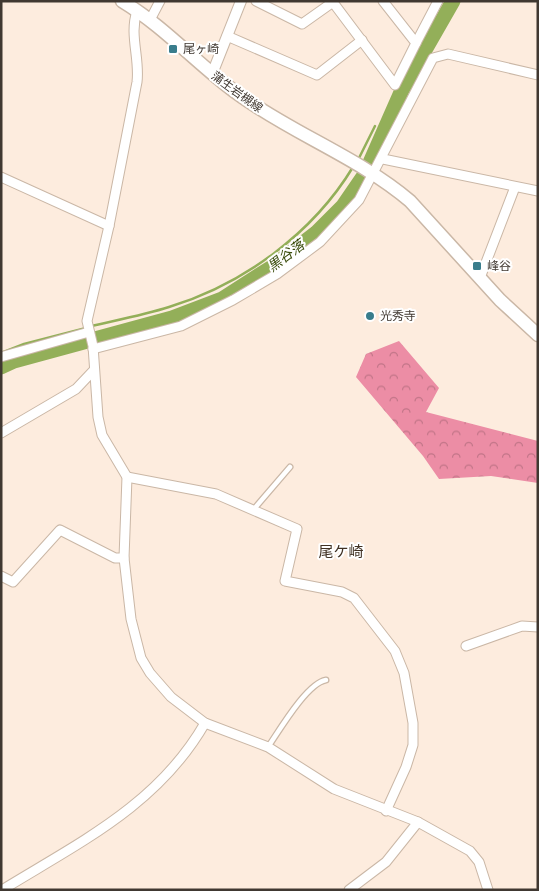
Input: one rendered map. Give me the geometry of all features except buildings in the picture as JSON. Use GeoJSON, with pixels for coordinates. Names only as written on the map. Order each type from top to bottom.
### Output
{"type":"FeatureCollection","features":[{"type":"Feature","properties":{"kind":"main road","name":"蒲生岩槻線"},"geometry":{"type":"LineString","coordinates":[[122,1],[150,20],[212,74],[290,128],[369,170],[410,201],[516,316],[538,334]]}},
{"type":"Feature","properties":{"kind":"street"},"geometry":{"type":"LineString","coordinates":[[150,20],[160,1]]}},
{"type":"Feature","properties":{"kind":"street"},"geometry":{"type":"LineString","coordinates":[[212,74],[241,1]]}},
{"type":"Feature","properties":{"kind":"street"},"geometry":{"type":"LineString","coordinates":[[256,1],[302,24],[332,2],[395,85],[438,1]]}},
{"type":"Feature","properties":{"kind":"street"},"geometry":{"type":"LineString","coordinates":[[384,1],[416,43]]}},
{"type":"Feature","properties":{"kind":"street"},"geometry":{"type":"LineString","coordinates":[[138,11],[134,22],[138,75],[109,226],[88,321],[93,348],[98,417],[102,435],[126,477],[124,558],[131,619],[141,658],[150,673],[171,697],[205,722],[268,747],[334,789],[418,822],[470,851],[479,862],[488,890]]}},
{"type":"Feature","properties":{"kind":"street"},"geometry":{"type":"LineString","coordinates":[[228,36],[317,75],[362,40]]}},
{"type":"Feature","properties":{"kind":"street"},"geometry":{"type":"LineString","coordinates":[[93,348],[181,326],[233,300],[277,274],[320,242],[359,200],[369,170],[383,159],[433,58],[448,54],[538,75]]}},
{"type":"Feature","properties":{"kind":"street"},"geometry":{"type":"LineString","coordinates":[[383,159],[538,191]]}},
{"type":"Feature","properties":{"kind":"street"},"geometry":{"type":"LineString","coordinates":[[1,176],[109,226]]}},
{"type":"Feature","properties":{"kind":"street"},"geometry":{"type":"LineString","coordinates":[[480,278],[515,187]]}},
{"type":"Feature","properties":{"kind":"street"},"geometry":{"type":"LineString","coordinates":[[1,357],[90,334]]}},
{"type":"Feature","properties":{"kind":"street"},"geometry":{"type":"LineString","coordinates":[[1,433],[76,389],[94,370]]}},
{"type":"Feature","properties":{"kind":"street"},"geometry":{"type":"LineString","coordinates":[[126,477],[216,494],[297,529],[285,581],[342,592],[354,598],[395,651],[404,672],[413,723],[413,745],[406,767],[386,811]]}},
{"type":"Feature","properties":{"kind":"street"},"geometry":{"type":"LineString","coordinates":[[1,576],[13,582],[60,530],[115,558],[124,558]]}},
{"type":"Feature","properties":{"kind":"street"},"geometry":{"type":"LineString","coordinates":[[466,646],[522,626],[538,627]]}},
{"type":"Feature","properties":{"kind":"street"},"geometry":{"type":"LineString","coordinates":[[2,890],[136,806],[181,760],[205,722]]}},
{"type":"Feature","properties":{"kind":"street"},"geometry":{"type":"LineString","coordinates":[[349,890],[386,862],[418,822]]}},
{"type":"Feature","properties":{"kind":"lane"},"geometry":{"type":"LineString","coordinates":[[254,509],[290,467]]}},
{"type":"Feature","properties":{"kind":"lane"},"geometry":{"type":"LineString","coordinates":[[268,747],[293,710],[319,681],[326,680]]}},
{"type":"Feature","properties":{"kind":"green space"},"geometry":{"type":"Polygon","coordinates":[[[399,341],[439,388],[426,412],[538,441],[538,483],[491,476],[439,479],[423,456],[356,377],[366,354],[399,341]]]}},
{"type":"Feature","properties":{"kind":"waterway","name":"黒谷落"},"geometry":{"type":"LineString","coordinates":[[1,367],[14,361],[172,318],[222,299],[272,267],[316,233],[343,206],[365,174],[402,90],[453,1]]}},
{"type":"Feature","properties":{"kind":"waterway"},"geometry":{"type":"LineString","coordinates":[[358,160],[375,126]]}},
{"type":"Feature","properties":{"kind":"waterway"},"geometry":{"type":"LineString","coordinates":[[91,326],[169,307],[224,285],[250,270],[297,234],[337,191],[353,167]]}},
{"type":"Feature","properties":{"kind":"waterway"},"geometry":{"type":"LineString","coordinates":[[1,353],[24,344],[86,328]]}},
{"type":"Feature","properties":{"kind":"place","name":"尾ヶ崎"},"geometry":{"type":"Point","coordinates":[173,49]}},
{"type":"Feature","properties":{"kind":"place","name":"峰谷"},"geometry":{"type":"Point","coordinates":[477,266]}},
{"type":"Feature","properties":{"kind":"place","name":"光秀寺"},"geometry":{"type":"Point","coordinates":[370,316]}},
{"type":"Feature","properties":{"kind":"district","name":"尾ケ崎"},"geometry":{"type":"Point","coordinates":[341,552]}}]}
